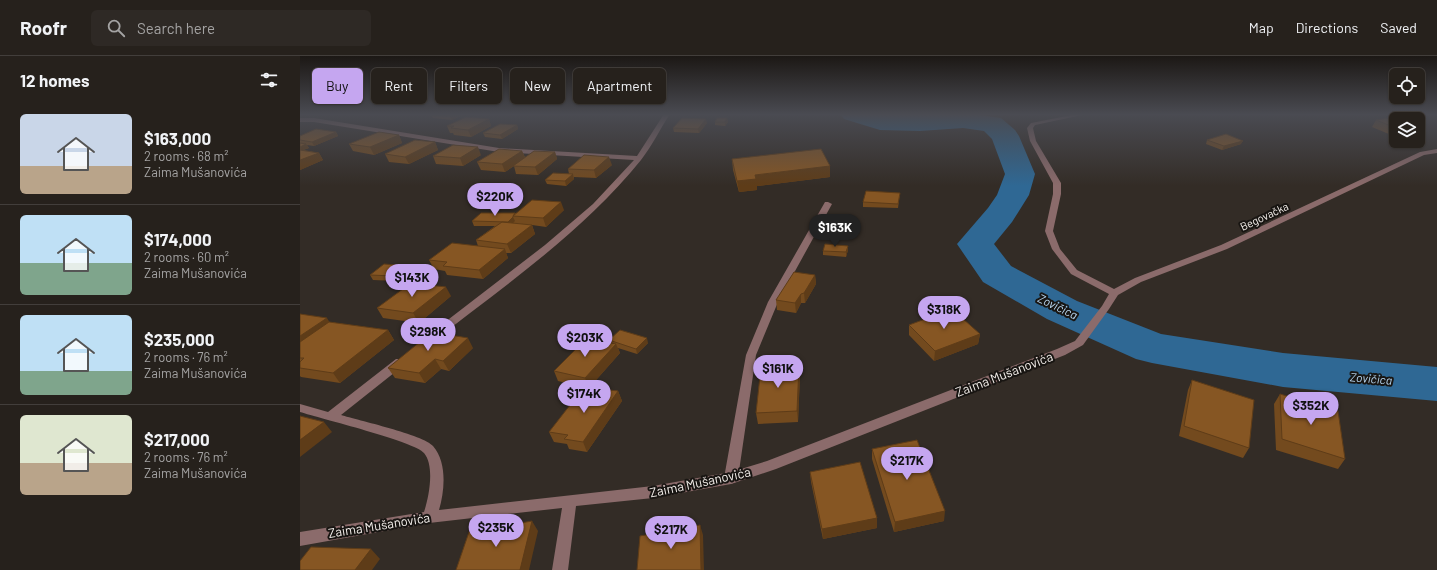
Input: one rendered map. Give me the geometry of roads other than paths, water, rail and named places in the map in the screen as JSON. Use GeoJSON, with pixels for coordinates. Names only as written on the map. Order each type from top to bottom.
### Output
{"type":"FeatureCollection","features":[{"type":"Feature","properties":{"kind":"street"},"geometry":{"type":"LineString","coordinates":[[425,138],[499,150],[639,158]]}},
{"type":"Feature","properties":{"kind":"street"},"geometry":{"type":"LineString","coordinates":[[418,348],[548,247],[596,206],[639,158],[652,138]]}},
{"type":"Feature","properties":{"kind":"street"},"geometry":{"type":"LineString","coordinates":[[1032,138],[1057,184],[1057,194],[1049,231],[1056,249],[1074,272],[1114,293]]}},
{"type":"Feature","properties":{"kind":"street","name":"Begovačka"},"geometry":{"type":"LineString","coordinates":[[1114,293],[1138,280],[1224,247],[1422,154],[1437,151]]}},
{"type":"Feature","properties":{"kind":"street"},"geometry":{"type":"LineString","coordinates":[[731,478],[751,355],[773,302],[828,204]]}},
{"type":"Feature","properties":{"kind":"street","name":"Zaima Mušanovića"},"geometry":{"type":"LineString","coordinates":[[300,539],[430,517],[653,492],[731,478],[771,465],[1061,352],[1079,343],[1106,307],[1114,293]]}},
{"type":"Feature","properties":{"kind":"street"},"geometry":{"type":"LineString","coordinates":[[331,416],[405,358]]}},
{"type":"Feature","properties":{"kind":"street"},"geometry":{"type":"LineString","coordinates":[[300,408],[410,439],[428,448],[436,462],[436,497],[430,517]]}},
{"type":"Feature","properties":{"kind":"street"},"geometry":{"type":"LineString","coordinates":[[560,570],[570,502]]}},
{"type":"Feature","properties":{"kind":"waterway","name":"Zovičica"},"geometry":{"type":"LineString","coordinates":[[1006,138],[1020,174],[1013,195],[1000,215],[975,244],[997,274],[1062,310],[1152,348],[1283,370],[1437,384]]}}]}
